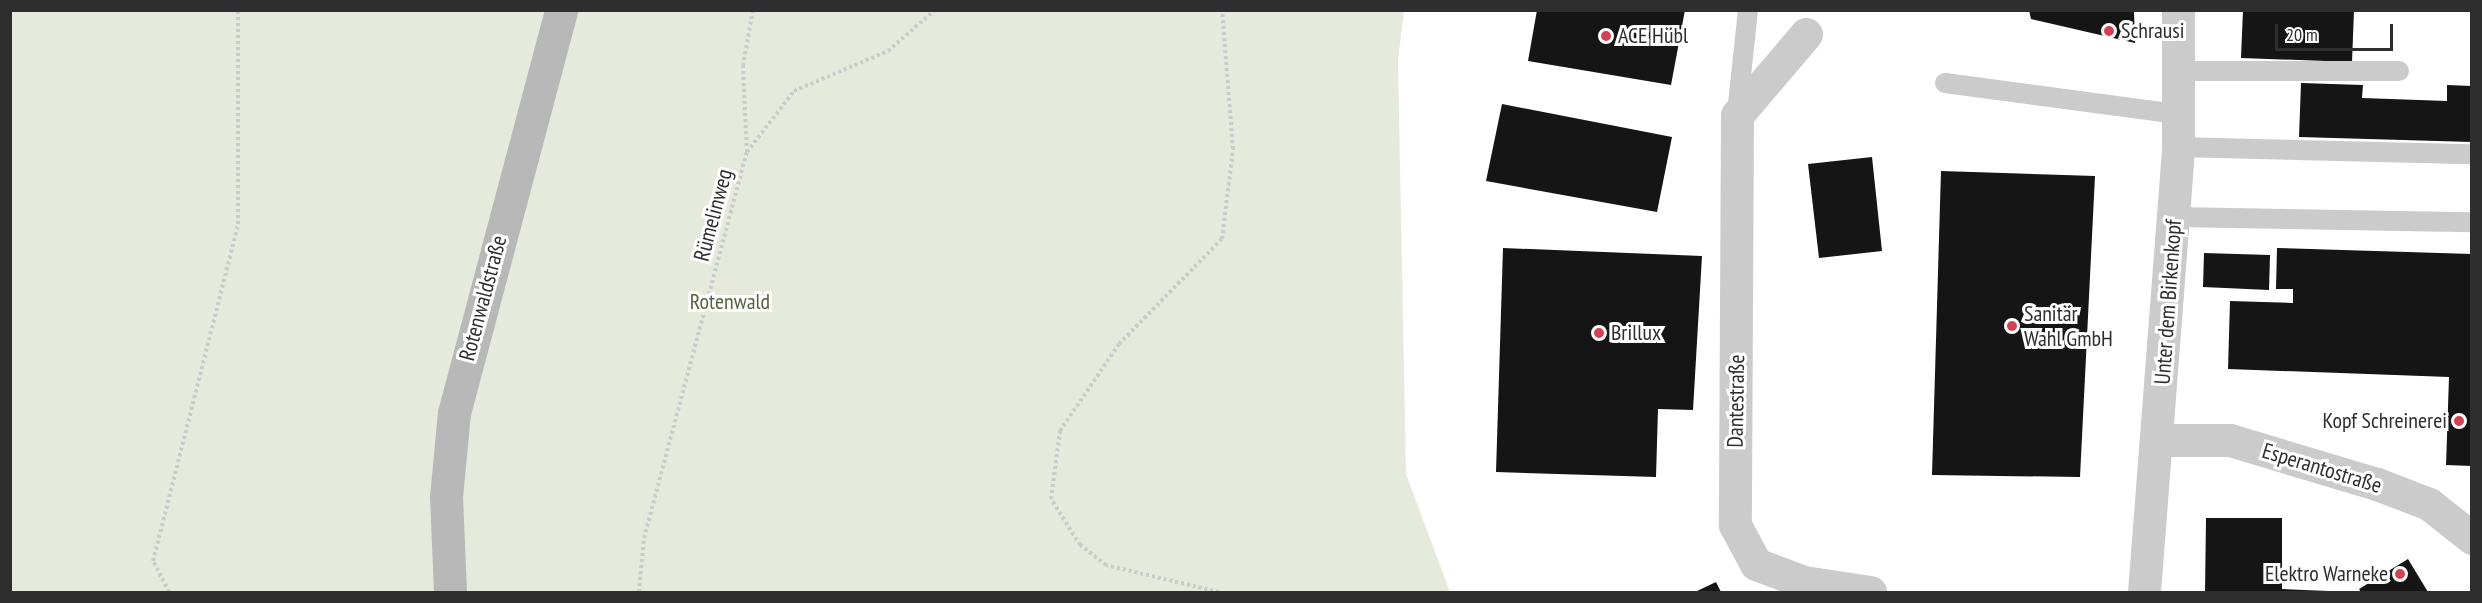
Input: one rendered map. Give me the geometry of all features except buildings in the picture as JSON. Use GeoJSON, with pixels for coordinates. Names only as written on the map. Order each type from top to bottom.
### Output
{"type":"FeatureCollection","features":[{"type":"Feature","properties":{"kind":"main road","name":"Rotenwaldstraße"},"geometry":{"type":"LineString","coordinates":[[450,592],[446,497],[454,413],[561,10]]}},
{"type":"Feature","properties":{"kind":"street","name":"Unter dem Birkenkopf"},"geometry":{"type":"LineString","coordinates":[[2144,592],[2159,440],[2174,218],[2178,147],[2178,10]]}},
{"type":"Feature","properties":{"kind":"street"},"geometry":{"type":"LineString","coordinates":[[1737,115],[1806,34]]}},
{"type":"Feature","properties":{"kind":"street","name":"Dantestraße"},"geometry":{"type":"LineString","coordinates":[[1737,115],[1736,525],[1756,564],[1804,582],[1870,592]]}},
{"type":"Feature","properties":{"kind":"street","name":"Esperantostraße"},"geometry":{"type":"LineString","coordinates":[[2159,440],[2230,440],[2377,484],[2429,504],[2470,533]]}},
{"type":"Feature","properties":{"kind":"lane","name":"Dantestraße"},"geometry":{"type":"LineString","coordinates":[[1737,115],[1748,10]]}},
{"type":"Feature","properties":{"kind":"lane"},"geometry":{"type":"LineString","coordinates":[[2178,71],[2399,71]]}},
{"type":"Feature","properties":{"kind":"lane"},"geometry":{"type":"LineString","coordinates":[[1945,82],[2178,114]]}},
{"type":"Feature","properties":{"kind":"lane"},"geometry":{"type":"LineString","coordinates":[[2178,147],[2472,154]]}},
{"type":"Feature","properties":{"kind":"lane"},"geometry":{"type":"LineString","coordinates":[[2174,218],[2472,222]]}},
{"type":"Feature","properties":{"kind":"path"},"geometry":{"type":"LineString","coordinates":[[169,592],[153,561],[238,224],[238,10]]}},
{"type":"Feature","properties":{"kind":"path"},"geometry":{"type":"LineString","coordinates":[[747,152],[743,66],[753,10]]}},
{"type":"Feature","properties":{"kind":"path","name":"Rümelinweg"},"geometry":{"type":"LineString","coordinates":[[639,592],[644,538],[747,152],[794,91],[888,51],[935,10]]}},
{"type":"Feature","properties":{"kind":"path"},"geometry":{"type":"LineString","coordinates":[[1219,592],[1107,565],[1080,544],[1051,499],[1060,431],[1119,344],[1222,239],[1233,149],[1222,10]]}},
{"type":"Feature","properties":{"kind":"green space","name":"Rotenwald"},"geometry":{"type":"Polygon","coordinates":[[[10,11],[1404,11],[1398,60],[1406,474],[1450,592],[11,592],[10,11]]]}},
{"type":"Feature","properties":{"kind":"place","name":"Schrausi"},"geometry":{"type":"Point","coordinates":[2109,31]}},
{"type":"Feature","properties":{"kind":"place","name":"ACE Hübl"},"geometry":{"type":"Point","coordinates":[1606,36]}},
{"type":"Feature","properties":{"kind":"place","name":"Sanitär Wahl GmbH"},"geometry":{"type":"Point","coordinates":[2012,326]}},
{"type":"Feature","properties":{"kind":"place","name":"Brillux"},"geometry":{"type":"Point","coordinates":[1599,333]}},
{"type":"Feature","properties":{"kind":"place","name":"Kopf Schreinerei"},"geometry":{"type":"Point","coordinates":[2459,421]}},
{"type":"Feature","properties":{"kind":"place","name":"Elektro Warneke"},"geometry":{"type":"Point","coordinates":[2400,574]}}]}
